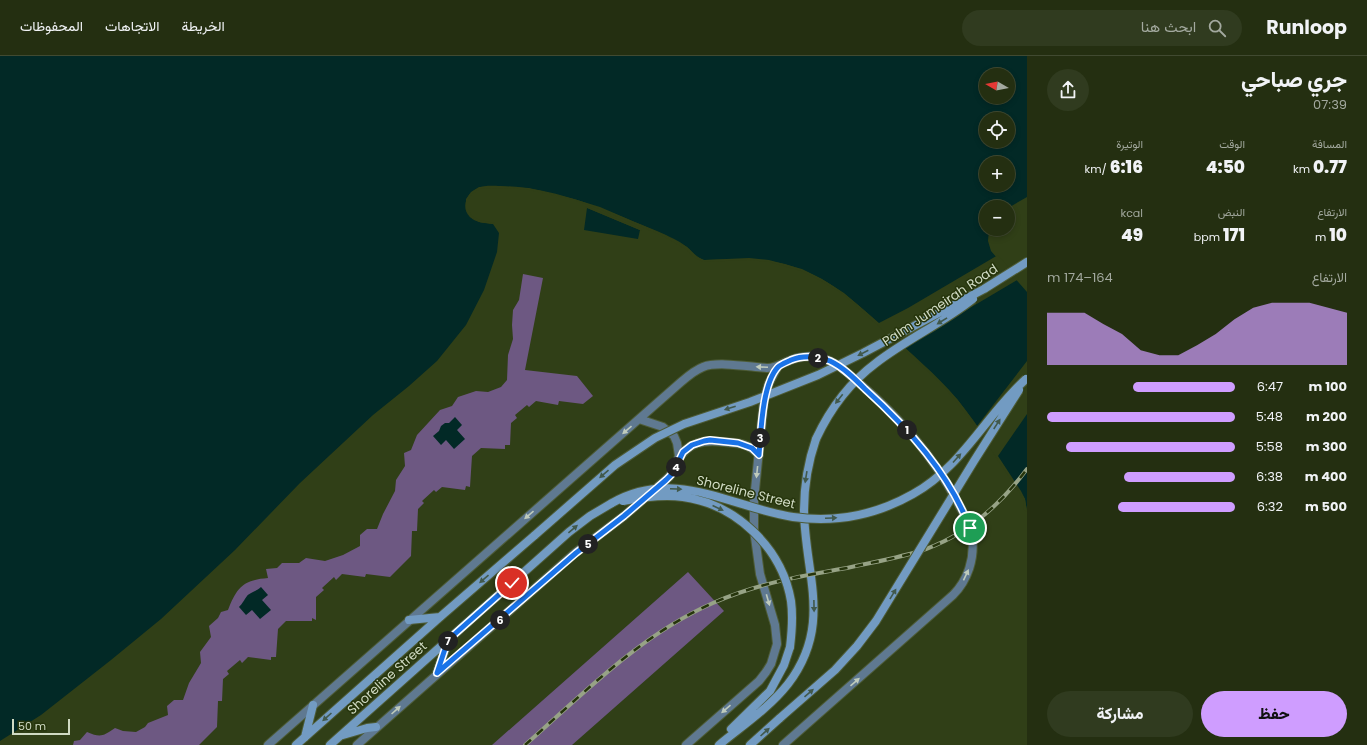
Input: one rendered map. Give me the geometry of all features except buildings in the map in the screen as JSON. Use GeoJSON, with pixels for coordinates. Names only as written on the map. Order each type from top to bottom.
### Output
{"type":"FeatureCollection","features":[{"type":"Feature","properties":{"kind":"main road","name":"Palm Jumeirah Road"},"geometry":{"type":"LineString","coordinates":[[721,743],[780,693],[796,671],[808,646],[813,625],[814,603],[805,526],[804,497],[808,467],[816,439],[837,401],[867,370],[887,355],[952,315],[984,289],[1027,262]]}},
{"type":"Feature","properties":{"kind":"main road","name":"Shoreline Street"},"geometry":{"type":"LineString","coordinates":[[296,745],[440,617],[615,465],[632,452],[655,438],[684,424],[761,398],[818,374],[863,353],[984,289]]}},
{"type":"Feature","properties":{"kind":"main road","name":"Shoreline Street"},"geometry":{"type":"LineString","coordinates":[[330,745],[579,524],[625,496],[657,489],[679,488],[701,492],[778,514],[806,518],[841,518],[876,511],[914,494],[937,478],[958,458],[999,406],[1027,378]]}},
{"type":"Feature","properties":{"kind":"main road"},"geometry":{"type":"LineString","coordinates":[[750,745],[835,670],[857,646],[876,621],[974,461],[1027,378]]}},
{"type":"Feature","properties":{"kind":"main road"},"geometry":{"type":"LineString","coordinates":[[612,503],[653,496],[684,497],[696,499],[719,508],[740,520],[750,528],[766,546],[784,577],[792,612],[792,635],[790,647],[782,670],[770,691],[734,727],[721,743]]}},
{"type":"Feature","properties":{"kind":"main road"},"geometry":{"type":"LineString","coordinates":[[409,620],[440,617]]}},
{"type":"Feature","properties":{"kind":"main road"},"geometry":{"type":"LineString","coordinates":[[437,673],[448,640]]}},
{"type":"Feature","properties":{"kind":"main road"},"geometry":{"type":"LineString","coordinates":[[305,737],[313,705]]}},
{"type":"Feature","properties":{"kind":"main road"},"geometry":{"type":"LineString","coordinates":[[340,736],[370,727],[376,727]]}},
{"type":"Feature","properties":{"kind":"street"},"geometry":{"type":"LineString","coordinates":[[268,745],[696,370],[704,366],[716,365],[770,368],[804,357],[822,358],[839,366],[907,429],[948,484],[967,519],[973,545],[971,563],[968,572],[957,590],[943,605],[783,745]]}},
{"type":"Feature","properties":{"kind":"street"},"geometry":{"type":"LineString","coordinates":[[686,745],[759,681],[766,672],[775,654],[777,640],[775,625],[760,574],[754,530],[754,500],[764,400],[769,383],[778,366]]}},
{"type":"Feature","properties":{"kind":"street"},"geometry":{"type":"LineString","coordinates":[[639,420],[663,427],[674,436],[679,449],[677,463]]}},
{"type":"Feature","properties":{"kind":"street"},"geometry":{"type":"LineString","coordinates":[[356,745],[576,553],[624,516],[666,480],[673,473],[683,452],[692,445],[704,441],[743,444],[752,448],[759,455]]}},
{"type":"Feature","properties":{"kind":"shaded area"},"geometry":{"type":"Polygon","coordinates":[[[523,274],[543,278],[525,370],[577,376],[593,396],[583,404],[559,401],[558,405],[536,401],[529,407],[527,405],[515,415],[517,418],[511,423],[510,445],[505,445],[505,449],[481,448],[472,456],[470,487],[466,486],[465,490],[442,487],[436,492],[434,490],[422,501],[424,503],[418,509],[417,531],[412,531],[411,556],[390,577],[366,574],[365,577],[342,574],[336,580],[334,577],[322,588],[324,590],[316,597],[316,620],[312,618],[312,621],[286,621],[278,629],[276,657],[271,657],[271,660],[248,657],[242,663],[240,660],[227,671],[229,674],[223,679],[222,701],[218,701],[217,727],[199,745],[73,745],[74,741],[80,740],[87,732],[102,735],[115,728],[123,731],[136,732],[145,727],[148,723],[168,715],[167,706],[174,700],[183,700],[189,683],[201,663],[200,652],[211,637],[209,626],[218,618],[221,612],[228,610],[238,590],[242,586],[252,581],[268,578],[266,569],[277,568],[282,563],[299,563],[306,558],[325,561],[343,555],[360,546],[360,535],[367,529],[377,529],[395,491],[396,480],[405,466],[404,453],[411,450],[417,435],[440,410],[452,406],[458,397],[476,391],[488,392],[501,387],[507,380],[508,355],[513,339],[513,310],[519,300],[523,274]]]}},
{"type":"Feature","properties":{"kind":"shaded area"},"geometry":{"type":"Polygon","coordinates":[[[688,572],[724,611],[572,745],[492,745],[688,572]]]}},
{"type":"Feature","properties":{"kind":"water"},"geometry":{"type":"Polygon","coordinates":[[[0,56],[1027,56],[1027,197],[1015,204],[1015,200],[979,200],[979,236],[988,236],[988,241],[991,251],[1027,292],[1027,510],[1025,499],[984,435],[949,390],[932,372],[852,300],[815,275],[785,264],[765,260],[704,260],[682,243],[666,235],[584,202],[534,189],[484,186],[471,193],[465,204],[467,213],[470,217],[481,222],[493,224],[499,233],[497,252],[484,290],[466,325],[437,361],[373,415],[300,483],[235,550],[161,619],[41,715],[0,741],[0,56]]]}},
{"type":"Feature","properties":{"kind":"water"},"geometry":{"type":"Polygon","coordinates":[[[587,208],[640,230],[638,239],[584,230],[587,208]]]}},
{"type":"Feature","properties":{"kind":"water"},"geometry":{"type":"Polygon","coordinates":[[[455,417],[462,425],[457,430],[465,439],[454,449],[446,440],[441,445],[433,436],[439,431],[441,426],[445,423],[449,423],[455,417]]]}},
{"type":"Feature","properties":{"kind":"water"},"geometry":{"type":"Polygon","coordinates":[[[261,587],[268,595],[262,600],[271,610],[260,619],[252,610],[246,615],[239,607],[248,595],[261,587]]]}},
{"type":"Feature","properties":{"kind":"pier"},"geometry":{"type":"Polygon","coordinates":[[[495,186],[529,188],[574,199],[600,207],[665,235],[687,247],[697,257],[704,260],[749,258],[769,260],[802,269],[822,279],[844,293],[879,323],[908,308],[998,255],[1019,279],[904,347],[957,399],[977,426],[1027,361],[1027,414],[998,456],[1021,491],[1025,499],[1027,512],[1024,510],[1023,499],[1019,492],[982,436],[955,400],[940,383],[843,294],[801,271],[769,262],[749,260],[703,262],[665,237],[599,209],[574,200],[529,190],[509,188],[480,189],[472,194],[468,200],[468,209],[472,216],[480,220],[495,223],[479,222],[470,217],[466,209],[466,199],[471,192],[479,187],[495,186]]]}},
{"type":"Feature","properties":{"kind":"pier"},"geometry":{"type":"Polygon","coordinates":[[[586,206],[641,229],[642,231],[585,207],[586,206]]]}},
{"type":"Feature","properties":{"kind":"railway"},"geometry":{"type":"LineString","coordinates":[[525,745],[613,667],[661,632],[686,616],[729,596],[762,586],[896,557],[926,549],[941,543],[969,526],[994,506],[1027,469]]}},
{"type":"Feature","properties":{"kind":"route"},"geometry":{"type":"LineString","coordinates":[[512,583],[448,640],[437,673],[576,553],[624,516],[666,480],[673,473],[683,452],[692,445],[698,442],[710,440],[738,443],[748,445],[759,455],[764,400],[769,383],[778,366],[794,359],[804,357],[822,358],[839,366],[907,429],[948,484],[967,519],[970,528]]}}]}
